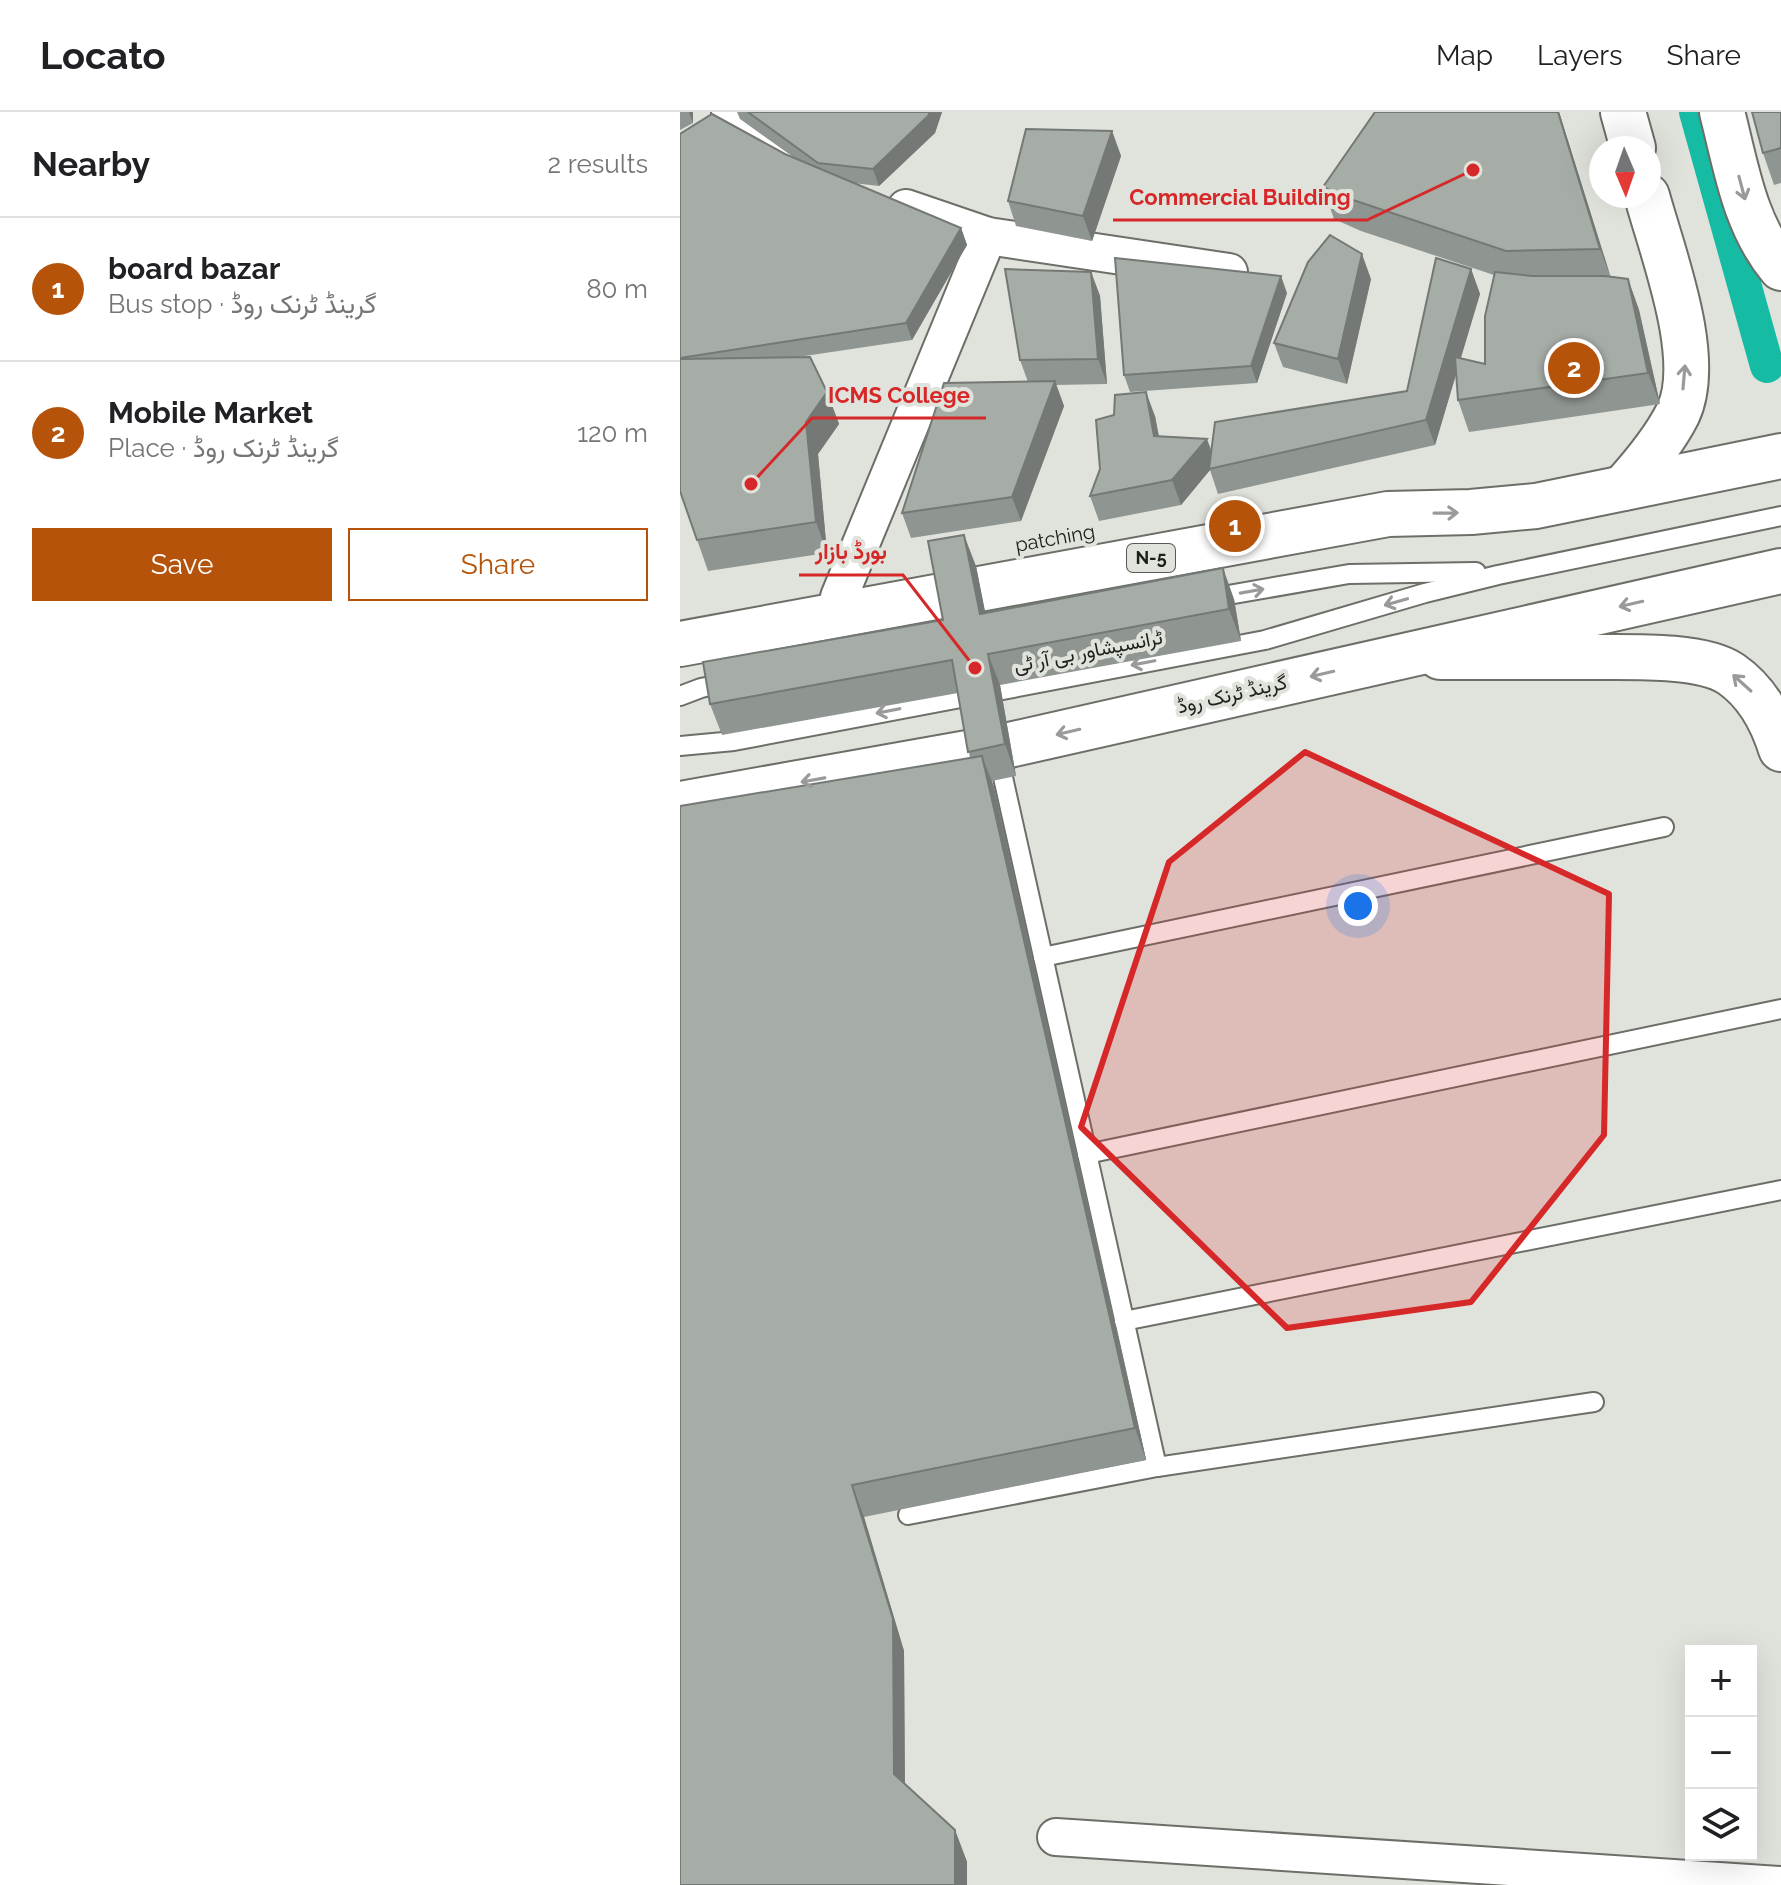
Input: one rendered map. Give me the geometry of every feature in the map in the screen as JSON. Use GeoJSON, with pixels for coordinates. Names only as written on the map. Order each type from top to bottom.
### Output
{"type":"FeatureCollection","features":[{"type":"Feature","properties":{"kind":"main road"},"geometry":{"type":"LineString","coordinates":[[1623,112],[1630,136]]}},
{"type":"Feature","properties":{"kind":"main road"},"geometry":{"type":"LineString","coordinates":[[1722,112],[1750,218],[1767,251],[1781,268]]}},
{"type":"Feature","properties":{"kind":"main road"},"geometry":{"type":"LineString","coordinates":[[1639,468],[1679,411],[1686,377],[1680,313],[1650,208]]}},
{"type":"Feature","properties":{"kind":"main road","name":"N-5"},"geometry":{"type":"LineString","coordinates":[[680,644],[752,622],[1388,514],[1471,512],[1536,506],[1639,468],[1710,470],[1781,456]]}},
{"type":"Feature","properties":{"kind":"main road","name":"گرینڈ ٹرنک روڈ"},"geometry":{"type":"LineString","coordinates":[[680,804],[996,748],[1781,571]]}},
{"type":"Feature","properties":{"kind":"main road"},"geometry":{"type":"LineString","coordinates":[[1398,656],[1696,661],[1729,672],[1749,689],[1764,710],[1781,749]]}},
{"type":"Feature","properties":{"kind":"street"},"geometry":{"type":"LineString","coordinates":[[718,119],[836,188],[988,236],[1229,272]]}},
{"type":"Feature","properties":{"kind":"street"},"geometry":{"type":"LineString","coordinates":[[839,597],[988,236]]}},
{"type":"Feature","properties":{"kind":"street"},"geometry":{"type":"LineString","coordinates":[[1056,1837],[1781,1885]]}},
{"type":"Feature","properties":{"kind":"lane","name":"patching"},"geometry":{"type":"LineString","coordinates":[[680,628],[752,622],[839,597],[1385,504]]}},
{"type":"Feature","properties":{"kind":"lane","name":"ٹرانسپشاور بی آر ٹی"},"geometry":{"type":"LineString","coordinates":[[680,746],[734,741],[1265,640],[1498,575],[1781,516]]}},
{"type":"Feature","properties":{"kind":"lane","name":"ٹرانسپشاور بی آر ٹی"},"geometry":{"type":"LineString","coordinates":[[1191,602],[1349,574],[1477,572],[1498,575]]}},
{"type":"Feature","properties":{"kind":"lane"},"geometry":{"type":"LineString","coordinates":[[680,696],[701,688],[751,678]]}},
{"type":"Feature","properties":{"kind":"lane"},"geometry":{"type":"LineString","coordinates":[[996,748],[1157,1467]]}},
{"type":"Feature","properties":{"kind":"lane"},"geometry":{"type":"LineString","coordinates":[[1043,957],[1664,827]]}},
{"type":"Feature","properties":{"kind":"lane"},"geometry":{"type":"LineString","coordinates":[[1087,1154],[1781,1009]]}},
{"type":"Feature","properties":{"kind":"lane"},"geometry":{"type":"LineString","coordinates":[[1124,1321],[1781,1190]]}},
{"type":"Feature","properties":{"kind":"lane"},"geometry":{"type":"LineString","coordinates":[[908,1515],[1157,1467],[1594,1402]]}},
{"type":"Feature","properties":{"kind":"highlighted area"},"geometry":{"type":"Polygon","coordinates":[[[1305,752],[1609,894],[1604,1135],[1471,1302],[1287,1328],[1081,1127],[1169,862],[1305,752]]]}},
{"type":"Feature","properties":{"kind":"building"},"geometry":{"type":"Polygon","coordinates":[[[748,112],[930,112],[873,169],[818,163],[748,112]]]}},
{"type":"Feature","properties":{"kind":"building"},"geometry":{"type":"Polygon","coordinates":[[[1375,112],[1558,112],[1600,249],[1506,251],[1350,199],[1323,187],[1375,112]]]}},
{"type":"Feature","properties":{"kind":"building"},"geometry":{"type":"Polygon","coordinates":[[[1752,112],[1781,112],[1781,148],[1763,153],[1752,112]]]}},
{"type":"Feature","properties":{"kind":"building"},"geometry":{"type":"Polygon","coordinates":[[[712,114],[785,154],[961,228],[906,323],[680,358],[680,134],[712,114]]]}},
{"type":"Feature","properties":{"kind":"building"},"geometry":{"type":"Polygon","coordinates":[[[1026,129],[1112,131],[1083,216],[1008,201],[1026,129]]]}},
{"type":"Feature","properties":{"kind":"building"},"geometry":{"type":"Polygon","coordinates":[[[1330,235],[1362,254],[1338,359],[1274,343],[1308,262],[1330,235]]]}},
{"type":"Feature","properties":{"kind":"building"},"geometry":{"type":"Polygon","coordinates":[[[1115,258],[1281,276],[1251,366],[1124,375],[1115,258]]]}},
{"type":"Feature","properties":{"kind":"building"},"geometry":{"type":"Polygon","coordinates":[[[1436,258],[1471,269],[1426,420],[1209,469],[1215,422],[1407,391],[1436,258]]]}},
{"type":"Feature","properties":{"kind":"building"},"geometry":{"type":"Polygon","coordinates":[[[1005,269],[1091,272],[1098,359],[1020,360],[1005,269]]]}},
{"type":"Feature","properties":{"kind":"building"},"geometry":{"type":"Polygon","coordinates":[[[1495,272],[1628,279],[1648,373],[1458,400],[1455,357],[1485,364],[1485,316],[1495,272]]]}},
{"type":"Feature","properties":{"kind":"building"},"geometry":{"type":"Polygon","coordinates":[[[810,357],[827,392],[806,422],[816,522],[697,540],[680,491],[680,359],[810,357]]]}},
{"type":"Feature","properties":{"kind":"building"},"geometry":{"type":"Polygon","coordinates":[[[1055,381],[1012,497],[902,513],[944,383],[1055,381]]]}},
{"type":"Feature","properties":{"kind":"building"},"geometry":{"type":"Polygon","coordinates":[[[1146,392],[1154,436],[1207,439],[1172,480],[1090,496],[1100,469],[1096,420],[1114,415],[1115,395],[1146,392]]]}},
{"type":"Feature","properties":{"kind":"building"},"geometry":{"type":"Polygon","coordinates":[[[964,535],[980,614],[1223,568],[1229,609],[988,654],[1005,744],[968,752],[952,660],[710,704],[703,662],[943,620],[928,541],[964,535]]]}},
{"type":"Feature","properties":{"kind":"building"},"geometry":{"type":"Polygon","coordinates":[[[982,756],[1135,1428],[852,1485],[893,1619],[894,1774],[955,1830],[955,1885],[680,1885],[680,806],[982,756]]]}},
{"type":"Feature","properties":{"kind":"waterway"},"geometry":{"type":"LineString","coordinates":[[1696,112],[1767,366]]}},
{"type":"Feature","properties":{"kind":"place","name":"Commercial Building"},"geometry":{"type":"Point","coordinates":[1473,170]}},
{"type":"Feature","properties":{"kind":"place","name":"Mobile Market"},"geometry":{"type":"Point","coordinates":[1574,368]}},
{"type":"Feature","properties":{"kind":"place","name":"ICMS College"},"geometry":{"type":"Point","coordinates":[751,484]}},
{"type":"Feature","properties":{"kind":"place","name":"board bazar"},"geometry":{"type":"Point","coordinates":[1235,526]}},
{"type":"Feature","properties":{"kind":"place","name":"بورڈ بازار"},"geometry":{"type":"Point","coordinates":[975,668]}}]}
